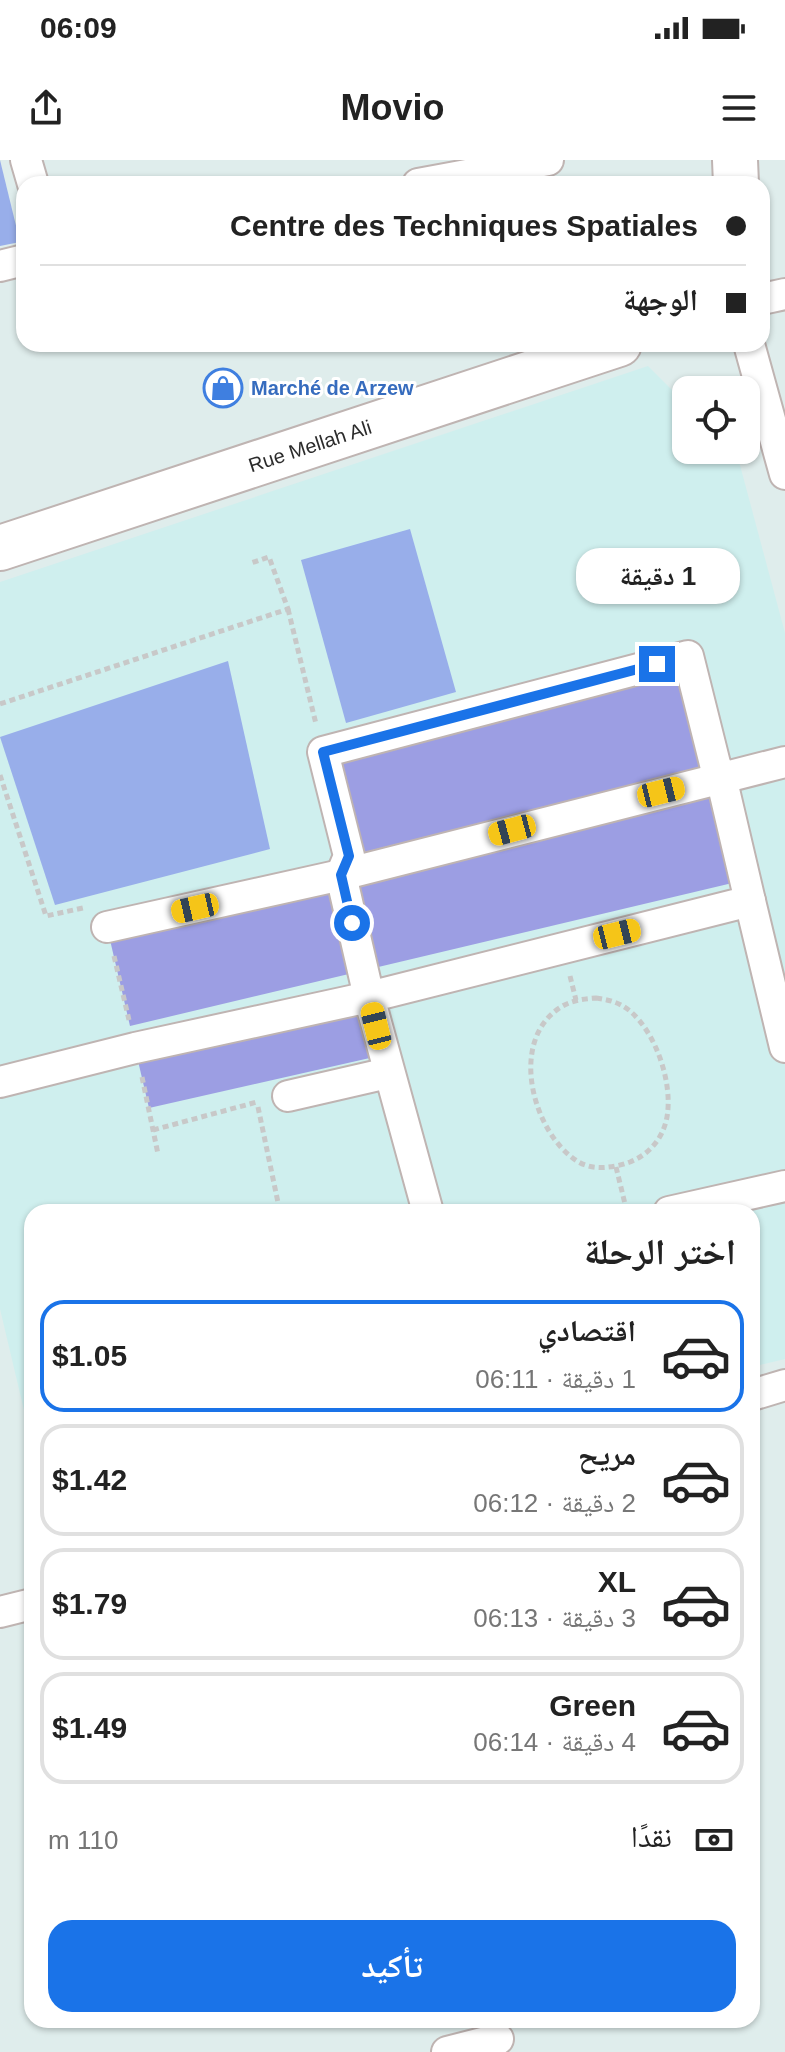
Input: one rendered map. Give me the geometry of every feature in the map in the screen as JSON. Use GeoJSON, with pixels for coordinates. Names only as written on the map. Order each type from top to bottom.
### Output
{"type":"FeatureCollection","features":[{"type":"Feature","properties":{"kind":"main road","name":"Rue Mellah Ali"},"geometry":{"type":"LineString","coordinates":[[0,548],[595,352]]}},
{"type":"Feature","properties":{"kind":"street"},"geometry":{"type":"LineString","coordinates":[[461,176],[548,160]]}},
{"type":"Feature","properties":{"kind":"street"},"geometry":{"type":"LineString","coordinates":[[751,352],[785,474]]}},
{"type":"Feature","properties":{"kind":"street"},"geometry":{"type":"LineString","coordinates":[[426,1204],[388,1073],[341,875],[349,856],[323,752],[688,656],[721,777],[785,1047]]}},
{"type":"Feature","properties":{"kind":"street"},"geometry":{"type":"LineString","coordinates":[[107,927],[341,875],[785,762]]}},
{"type":"Feature","properties":{"kind":"street"},"geometry":{"type":"LineString","coordinates":[[0,1082],[135,1048],[369,997],[750,901]]}},
{"type":"Feature","properties":{"kind":"street"},"geometry":{"type":"LineString","coordinates":[[288,1096],[388,1073]]}},
{"type":"Feature","properties":{"kind":"street"},"geometry":{"type":"LineString","coordinates":[[705,1204],[785,1186]]}},
{"type":"Feature","properties":{"kind":"street"},"geometry":{"type":"LineString","coordinates":[[760,1393],[785,1385]]}},
{"type":"Feature","properties":{"kind":"street"},"geometry":{"type":"LineString","coordinates":[[0,1612],[24,1606]]}},
{"type":"Feature","properties":{"kind":"street"},"geometry":{"type":"LineString","coordinates":[[447,2052],[497,2037]]}},
{"type":"Feature","properties":{"kind":"path"},"geometry":{"type":"LineString","coordinates":[[251,563],[269,557],[288,609],[323,752]]}},
{"type":"Feature","properties":{"kind":"path"},"geometry":{"type":"LineString","coordinates":[[0,704],[288,609]]}},
{"type":"Feature","properties":{"kind":"path"},"geometry":{"type":"LineString","coordinates":[[0,775],[46,916],[99,905],[107,927],[158,1154]]}},
{"type":"Feature","properties":{"kind":"path"},"geometry":{"type":"LineString","coordinates":[[596,998],[616,1001],[629,1010],[642,1024],[661,1066],[668,1112],[664,1129],[655,1146],[637,1159],[616,1167],[603,1168],[578,1162],[550,1132],[534,1095],[532,1054],[537,1034],[560,1007],[576,1000],[596,998]]}},
{"type":"Feature","properties":{"kind":"path"},"geometry":{"type":"LineString","coordinates":[[153,1130],[288,1096]]}},
{"type":"Feature","properties":{"kind":"path"},"geometry":{"type":"LineString","coordinates":[[257,1102],[278,1204]]}},
{"type":"Feature","properties":{"kind":"path"},"geometry":{"type":"LineString","coordinates":[[616,1167],[625,1204]]}},
{"type":"Feature","properties":{"kind":"shaded area"},"geometry":{"type":"Polygon","coordinates":[[[0,160],[16,226],[16,243],[0,246],[0,160]]]}},
{"type":"Feature","properties":{"kind":"shaded area"},"geometry":{"type":"Polygon","coordinates":[[[648,366],[672,390],[672,464],[740,464],[785,633],[785,1359],[760,1365],[760,1204],[24,1204],[24,1410],[0,1309],[0,582],[648,366]]]}},
{"type":"Feature","properties":{"kind":"shaded area"},"geometry":{"type":"Polygon","coordinates":[[[410,529],[456,692],[346,723],[301,560],[410,529]]]}},
{"type":"Feature","properties":{"kind":"shaded area"},"geometry":{"type":"Polygon","coordinates":[[[688,656],[715,764],[349,856],[323,752],[688,656]]]}},
{"type":"Feature","properties":{"kind":"shaded area"},"geometry":{"type":"Polygon","coordinates":[[[228,661],[270,849],[55,905],[0,737],[228,661]]]}},
{"type":"Feature","properties":{"kind":"shaded area"},"geometry":{"type":"Polygon","coordinates":[[[721,777],[745,880],[130,1026],[107,927],[721,777]]]}},
{"type":"Feature","properties":{"kind":"shaded area"},"geometry":{"type":"Polygon","coordinates":[[[369,997],[383,1055],[149,1108],[135,1048],[369,997]]]}},
{"type":"Feature","properties":{"kind":"place","name":"Marché de Arzew"},"geometry":{"type":"Point","coordinates":[223,388]}},
{"type":"Feature","properties":{"kind":"route"},"geometry":{"type":"LineString","coordinates":[[352,923],[341,875],[349,856],[323,752],[657,664]]}}]}
